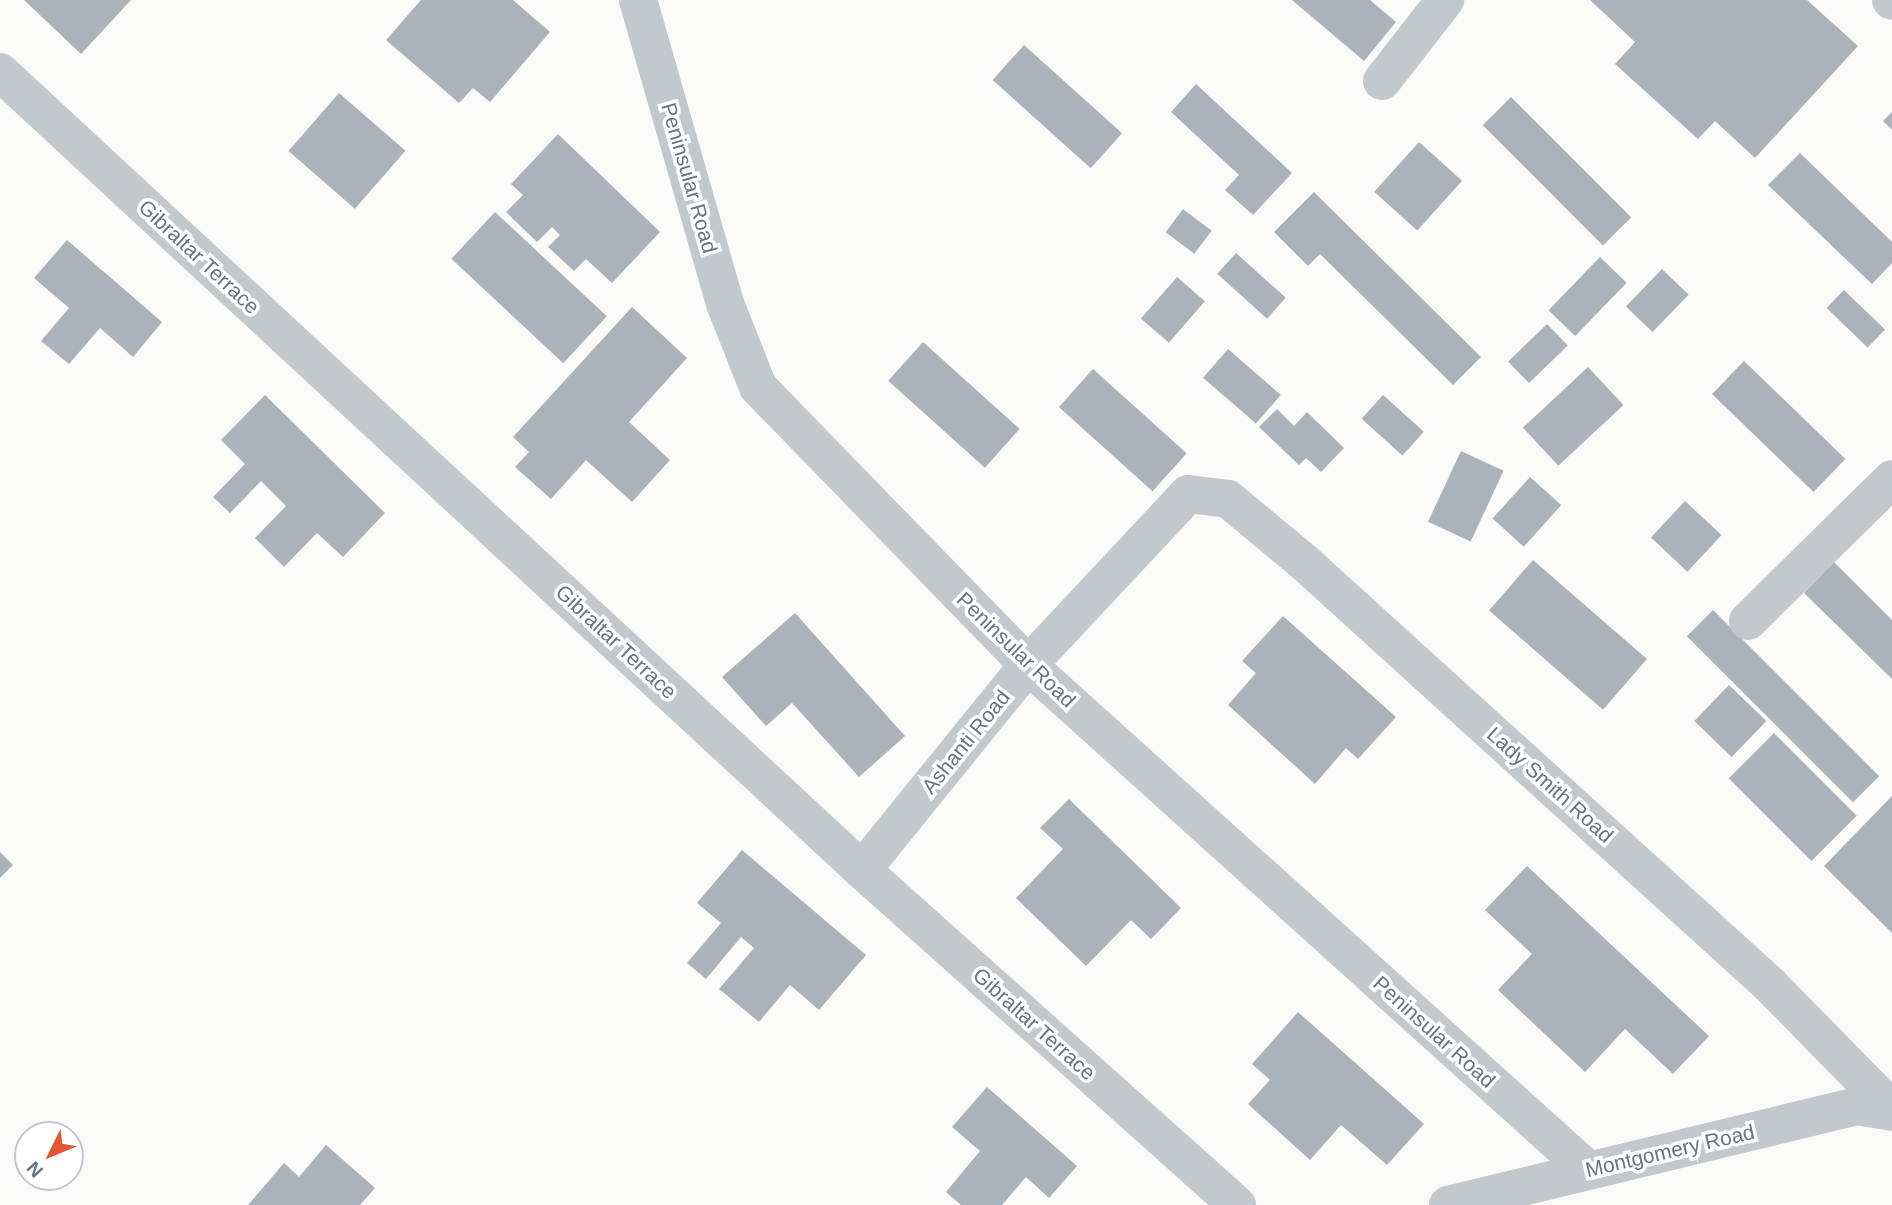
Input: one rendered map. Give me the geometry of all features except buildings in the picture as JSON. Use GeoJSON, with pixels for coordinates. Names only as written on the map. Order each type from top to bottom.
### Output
{"type":"FeatureCollection","features":[{"type":"Feature","properties":{"kind":"lane","name":"Peninsular Road"},"geometry":{"type":"LineString","coordinates":[[638,0],[726,306],[758,387],[1028,666],[1588,1170]]}},
{"type":"Feature","properties":{"kind":"lane"},"geometry":{"type":"LineString","coordinates":[[1382,82],[1445,0]]}},
{"type":"Feature","properties":{"kind":"lane","name":"Gibraltar Terrace"},"geometry":{"type":"LineString","coordinates":[[0,72],[862,870],[1237,1205]]}},
{"type":"Feature","properties":{"kind":"lane"},"geometry":{"type":"LineString","coordinates":[[1748,621],[1892,479]]}},
{"type":"Feature","properties":{"kind":"lane","name":"Ashanti Road"},"geometry":{"type":"LineString","coordinates":[[862,870],[1028,666],[1188,494]]}},
{"type":"Feature","properties":{"kind":"lane","name":"Lady Smith Road"},"geometry":{"type":"LineString","coordinates":[[1188,494],[1228,499],[1306,563],[1770,985],[1892,1110]]}},
{"type":"Feature","properties":{"kind":"lane","name":"Montgomery Road"},"geometry":{"type":"LineString","coordinates":[[1448,1205],[1856,1106],[1892,1110]]}}]}
